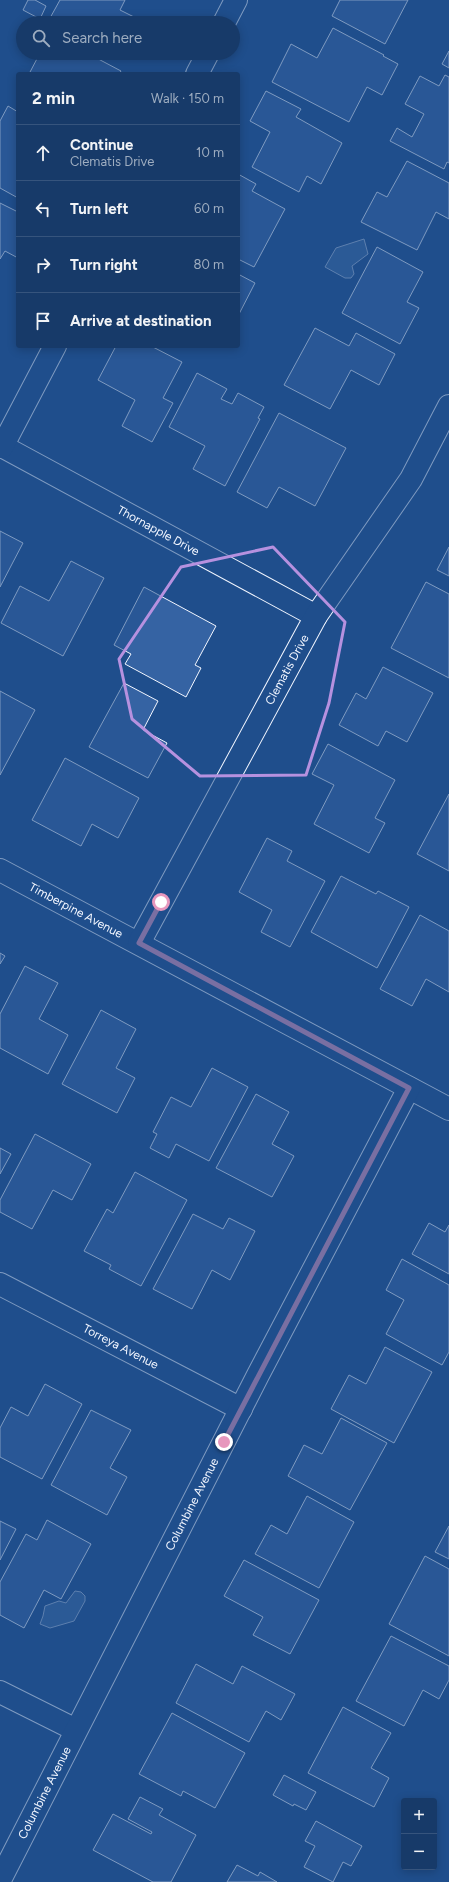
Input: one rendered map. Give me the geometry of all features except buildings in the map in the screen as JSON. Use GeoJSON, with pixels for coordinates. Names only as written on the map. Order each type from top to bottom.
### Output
{"type":"FeatureCollection","features":[{"type":"Feature","properties":{"kind":"street"},"geometry":{"type":"LineString","coordinates":[[228,16],[236,0]]}},
{"type":"Feature","properties":{"kind":"street"},"geometry":{"type":"LineString","coordinates":[[198,72],[204,60]]}},
{"type":"Feature","properties":{"kind":"street"},"geometry":{"type":"LineString","coordinates":[[1,446],[54,348]]}},
{"type":"Feature","properties":{"kind":"street","name":"Clematis Drive"},"geometry":{"type":"LineString","coordinates":[[139,943],[316,616],[411,479],[449,406]]}},
{"type":"Feature","properties":{"kind":"street","name":"Thornapple Drive"},"geometry":{"type":"LineString","coordinates":[[1,446],[316,616]]}},
{"type":"Feature","properties":{"kind":"street","name":"Timberpine Avenue"},"geometry":{"type":"LineString","coordinates":[[0,870],[449,1109]]}},
{"type":"Feature","properties":{"kind":"street","name":"Columbine Avenue"},"geometry":{"type":"LineString","coordinates":[[0,1880],[240,1409],[409,1088]]}},
{"type":"Feature","properties":{"kind":"street","name":"Torreya Avenue"},"geometry":{"type":"LineString","coordinates":[[0,1284],[240,1409]]}},
{"type":"Feature","properties":{"kind":"street"},"geometry":{"type":"LineString","coordinates":[[0,1692],[76,1730]]}},
{"type":"Feature","properties":{"kind":"highlighted area"},"geometry":{"type":"Polygon","coordinates":[[[273,547],[345,622],[329,703],[306,775],[200,776],[132,719],[119,659],[181,567],[273,547]]]}},
{"type":"Feature","properties":{"kind":"water"},"geometry":{"type":"Polygon","coordinates":[[[364,239],[368,254],[352,266],[354,274],[351,278],[345,278],[325,267],[336,248],[364,239]]]}},
{"type":"Feature","properties":{"kind":"water"},"geometry":{"type":"Polygon","coordinates":[[[75,1591],[81,1592],[85,1596],[85,1601],[74,1621],[50,1628],[40,1624],[45,1606],[59,1601],[66,1603],[75,1591]]]}},
{"type":"Feature","properties":{"kind":"route"},"geometry":{"type":"LineString","coordinates":[[161,902],[139,943],[409,1088],[224,1442]]}}]}
